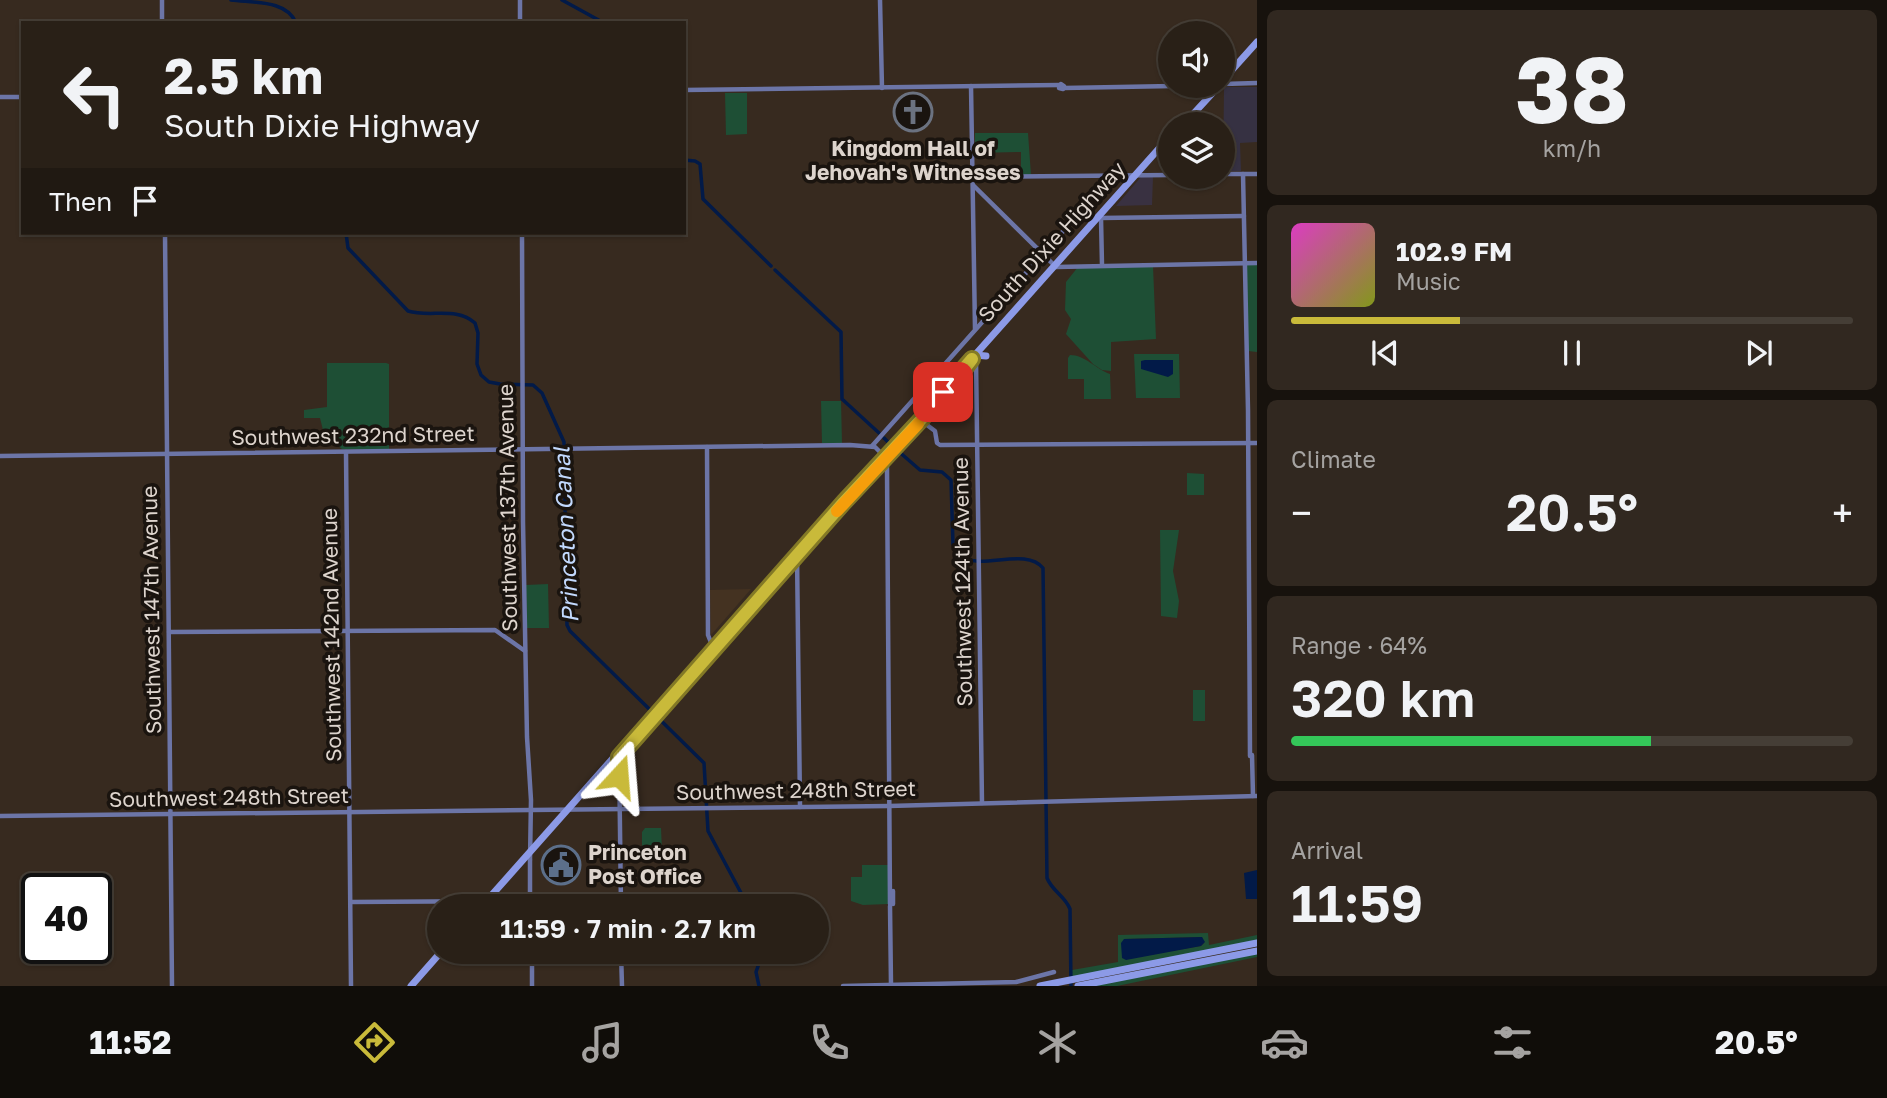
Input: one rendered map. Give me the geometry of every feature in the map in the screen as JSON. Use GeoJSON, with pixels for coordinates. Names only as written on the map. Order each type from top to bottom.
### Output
{"type":"FeatureCollection","features":[{"type":"Feature","properties":{"kind":"highway"},"geometry":{"type":"LineString","coordinates":[[1235,62],[1257,39]]}},
{"type":"Feature","properties":{"kind":"highway"},"geometry":{"type":"LineString","coordinates":[[1235,65],[1257,39]]}},
{"type":"Feature","properties":{"kind":"highway"},"geometry":{"type":"LineString","coordinates":[[1195,112],[1207,98]]}},
{"type":"Feature","properties":{"kind":"highway"},"geometry":{"type":"LineString","coordinates":[[1195,112],[1207,98]]}},
{"type":"Feature","properties":{"kind":"highway","name":"South Dixie Highway"},"geometry":{"type":"LineString","coordinates":[[1137,175],[1158,150]]}},
{"type":"Feature","properties":{"kind":"highway","name":"South Dixie Highway"},"geometry":{"type":"LineString","coordinates":[[654,714],[702,663],[834,509],[961,376],[1013,313],[1101,220],[1158,151]]}},
{"type":"Feature","properties":{"kind":"highway","name":"South Dixie Highway"},"geometry":{"type":"LineString","coordinates":[[569,810],[900,438],[999,334],[1059,265],[1072,246],[1101,220]]}},
{"type":"Feature","properties":{"kind":"highway"},"geometry":{"type":"LineString","coordinates":[[999,334],[1013,313]]}},
{"type":"Feature","properties":{"kind":"highway"},"geometry":{"type":"LineString","coordinates":[[821,528],[834,509]]}},
{"type":"Feature","properties":{"kind":"highway"},"geometry":{"type":"LineString","coordinates":[[702,663],[713,646],[731,629]]}},
{"type":"Feature","properties":{"kind":"highway"},"geometry":{"type":"LineString","coordinates":[[668,701],[681,681]]}},
{"type":"Feature","properties":{"kind":"highway"},"geometry":{"type":"LineString","coordinates":[[494,894],[569,810]]}},
{"type":"Feature","properties":{"kind":"highway"},"geometry":{"type":"LineString","coordinates":[[493,894],[569,810]]}},
{"type":"Feature","properties":{"kind":"highway"},"geometry":{"type":"LineString","coordinates":[[1077,983],[1257,943]]}},
{"type":"Feature","properties":{"kind":"highway"},"geometry":{"type":"LineString","coordinates":[[1040,986],[1066,981],[1077,983],[1257,951]]}},
{"type":"Feature","properties":{"kind":"highway"},"geometry":{"type":"LineString","coordinates":[[414,986],[433,964]]}},
{"type":"Feature","properties":{"kind":"street"},"geometry":{"type":"LineString","coordinates":[[162,0],[162,21]]}},
{"type":"Feature","properties":{"kind":"street"},"geometry":{"type":"LineString","coordinates":[[520,0],[520,21]]}},
{"type":"Feature","properties":{"kind":"street"},"geometry":{"type":"LineString","coordinates":[[880,0],[883,88]]}},
{"type":"Feature","properties":{"kind":"street"},"geometry":{"type":"LineString","coordinates":[[1235,83],[1257,84]]}},
{"type":"Feature","properties":{"kind":"street"},"geometry":{"type":"LineString","coordinates":[[686,90],[1158,85]]}},
{"type":"Feature","properties":{"kind":"street"},"geometry":{"type":"LineString","coordinates":[[999,88],[1018,86]]}},
{"type":"Feature","properties":{"kind":"street"},"geometry":{"type":"LineString","coordinates":[[972,88],[1062,87]]}},
{"type":"Feature","properties":{"kind":"street"},"geometry":{"type":"LineString","coordinates":[[972,88],[975,330]]}},
{"type":"Feature","properties":{"kind":"street"},"geometry":{"type":"LineString","coordinates":[[0,97],[21,97]]}},
{"type":"Feature","properties":{"kind":"street"},"geometry":{"type":"LineString","coordinates":[[1235,174],[1257,174]]}},
{"type":"Feature","properties":{"kind":"street"},"geometry":{"type":"LineString","coordinates":[[1243,174],[1248,410],[1252,442],[1253,796]]}},
{"type":"Feature","properties":{"kind":"street"},"geometry":{"type":"LineString","coordinates":[[892,985],[885,456],[872,446],[1107,182],[1108,175]]}},
{"type":"Feature","properties":{"kind":"street"},"geometry":{"type":"LineString","coordinates":[[973,177],[1158,175]]}},
{"type":"Feature","properties":{"kind":"street"},"geometry":{"type":"LineString","coordinates":[[974,186],[1042,255],[1059,265],[1257,263]]}},
{"type":"Feature","properties":{"kind":"street"},"geometry":{"type":"LineString","coordinates":[[1102,265],[1101,220],[1244,216]]}},
{"type":"Feature","properties":{"kind":"street","name":"Southwest 147th Avenue"},"geometry":{"type":"LineString","coordinates":[[164,235],[172,986]]}},
{"type":"Feature","properties":{"kind":"street","name":"Southwest 137th Avenue"},"geometry":{"type":"LineString","coordinates":[[522,235],[522,450],[531,894]]}},
{"type":"Feature","properties":{"kind":"street","name":"Southwest 124th Avenue"},"geometry":{"type":"LineString","coordinates":[[977,356],[982,803]]}},
{"type":"Feature","properties":{"kind":"street"},"geometry":{"type":"LineString","coordinates":[[920,420],[935,431],[938,444],[1252,442]]}},
{"type":"Feature","properties":{"kind":"street","name":"Southwest 232nd Street"},"geometry":{"type":"LineString","coordinates":[[0,456],[872,446]]}},
{"type":"Feature","properties":{"kind":"street"},"geometry":{"type":"LineString","coordinates":[[707,447],[708,635],[713,646]]}},
{"type":"Feature","properties":{"kind":"street","name":"Southwest 142nd Avenue"},"geometry":{"type":"LineString","coordinates":[[346,452],[351,986]]}},
{"type":"Feature","properties":{"kind":"street"},"geometry":{"type":"LineString","coordinates":[[797,554],[800,807]]}},
{"type":"Feature","properties":{"kind":"street"},"geometry":{"type":"LineString","coordinates":[[168,632],[495,630],[525,651]]}},
{"type":"Feature","properties":{"kind":"street"},"geometry":{"type":"LineString","coordinates":[[1250,756],[1251,739]]}},
{"type":"Feature","properties":{"kind":"street"},"geometry":{"type":"LineString","coordinates":[[619,755],[621,894]]}},
{"type":"Feature","properties":{"kind":"street","name":"Southwest 248th Street"},"geometry":{"type":"LineString","coordinates":[[0,816],[707,809],[1253,796]]}},
{"type":"Feature","properties":{"kind":"street"},"geometry":{"type":"LineString","coordinates":[[351,902],[427,901]]}},
{"type":"Feature","properties":{"kind":"street"},"geometry":{"type":"LineString","coordinates":[[531,964],[532,986]]}},
{"type":"Feature","properties":{"kind":"street"},"geometry":{"type":"LineString","coordinates":[[621,964],[622,986]]}},
{"type":"Feature","properties":{"kind":"street"},"geometry":{"type":"LineString","coordinates":[[843,986],[1016,982],[1054,972]]}},
{"type":"Feature","properties":{"kind":"shaded area"},"geometry":{"type":"Polygon","coordinates":[[[1235,87],[1257,87],[1257,142],[1240,143],[1241,171],[1235,171],[1235,112],[1224,112],[1224,98],[1235,98],[1235,87]]]}},
{"type":"Feature","properties":{"kind":"shaded area"},"geometry":{"type":"Polygon","coordinates":[[[1141,177],[1153,177],[1152,205],[1116,206],[1141,177]]]}},
{"type":"Feature","properties":{"kind":"shaded area"},"geometry":{"type":"Polygon","coordinates":[[[751,589],[711,635],[710,590],[751,589]]]}},
{"type":"Feature","properties":{"kind":"green space"},"geometry":{"type":"Polygon","coordinates":[[[725,93],[747,93],[747,134],[726,135],[725,93]]]}},
{"type":"Feature","properties":{"kind":"green space"},"geometry":{"type":"Polygon","coordinates":[[[975,133],[1028,133],[1031,175],[1021,175],[1021,152],[975,153],[975,133]]]}},
{"type":"Feature","properties":{"kind":"green space"},"geometry":{"type":"Polygon","coordinates":[[[1257,264],[1257,352],[1248,351],[1246,265],[1257,264]]]}},
{"type":"Feature","properties":{"kind":"green space"},"geometry":{"type":"Polygon","coordinates":[[[1153,266],[1156,339],[1111,342],[1111,371],[1102,370],[1093,364],[1066,334],[1071,319],[1065,310],[1066,282],[1078,267],[1153,266]]]}},
{"type":"Feature","properties":{"kind":"green space"},"geometry":{"type":"Polygon","coordinates":[[[1134,354],[1179,354],[1180,398],[1136,398],[1134,354]]]}},
{"type":"Feature","properties":{"kind":"green space"},"geometry":{"type":"Polygon","coordinates":[[[1070,355],[1081,357],[1110,374],[1111,399],[1084,399],[1084,379],[1068,379],[1070,355]]]}},
{"type":"Feature","properties":{"kind":"green space"},"geometry":{"type":"Polygon","coordinates":[[[327,363],[389,364],[389,449],[342,449],[324,434],[320,418],[304,418],[304,410],[327,407],[327,363]]]}},
{"type":"Feature","properties":{"kind":"green space"},"geometry":{"type":"Polygon","coordinates":[[[821,401],[841,401],[842,443],[822,443],[821,401]]]}},
{"type":"Feature","properties":{"kind":"green space"},"geometry":{"type":"Polygon","coordinates":[[[1187,473],[1204,474],[1204,495],[1187,495],[1187,473]]]}},
{"type":"Feature","properties":{"kind":"green space"},"geometry":{"type":"Polygon","coordinates":[[[1160,530],[1179,530],[1173,571],[1179,601],[1177,618],[1161,616],[1160,530]]]}},
{"type":"Feature","properties":{"kind":"green space"},"geometry":{"type":"Polygon","coordinates":[[[548,584],[549,628],[527,628],[526,585],[548,584]]]}},
{"type":"Feature","properties":{"kind":"green space"},"geometry":{"type":"Polygon","coordinates":[[[1193,690],[1205,690],[1205,721],[1193,721],[1193,690]]]}},
{"type":"Feature","properties":{"kind":"green space"},"geometry":{"type":"Polygon","coordinates":[[[645,828],[661,828],[662,851],[642,851],[642,832],[645,828]]]}},
{"type":"Feature","properties":{"kind":"green space"},"geometry":{"type":"Polygon","coordinates":[[[862,865],[889,865],[888,904],[863,905],[851,901],[851,877],[862,877],[862,865]]]}},
{"type":"Feature","properties":{"kind":"green space"},"geometry":{"type":"Polygon","coordinates":[[[1208,933],[1209,945],[1257,935],[1257,942],[1071,978],[1072,970],[1118,962],[1118,935],[1208,933]],[[1202,937],[1124,939],[1124,959],[1201,946],[1204,943],[1202,937]]]}},
{"type":"Feature","properties":{"kind":"green space"},"geometry":{"type":"Polygon","coordinates":[[[1257,952],[1257,957],[1117,986],[1086,986],[1257,952]]]}},
{"type":"Feature","properties":{"kind":"water"},"geometry":{"type":"Polygon","coordinates":[[[1173,360],[1173,374],[1168,377],[1141,369],[1141,361],[1173,360]]]}},
{"type":"Feature","properties":{"kind":"water"},"geometry":{"type":"Polygon","coordinates":[[[1257,870],[1257,899],[1246,899],[1244,873],[1257,870]]]}},
{"type":"Feature","properties":{"kind":"water"},"geometry":{"type":"Polygon","coordinates":[[[1202,937],[1205,942],[1201,946],[1126,960],[1122,958],[1121,943],[1124,939],[1202,937]]]}},
{"type":"Feature","properties":{"kind":"waterway","name":"Princeton Canal"},"geometry":{"type":"LineString","coordinates":[[231,0],[278,6],[295,21]]}},
{"type":"Feature","properties":{"kind":"waterway"},"geometry":{"type":"LineString","coordinates":[[562,0],[600,21]]}},
{"type":"Feature","properties":{"kind":"waterway"},"geometry":{"type":"LineString","coordinates":[[686,160],[700,164],[703,199],[771,266]]}},
{"type":"Feature","properties":{"kind":"waterway","name":"Princeton Canal"},"geometry":{"type":"LineString","coordinates":[[346,235],[348,248],[408,311],[460,315],[475,323],[478,333],[477,364],[481,375],[489,382],[533,385],[542,393],[564,442],[567,625],[704,763],[708,831],[742,894]]}},
{"type":"Feature","properties":{"kind":"waterway"},"geometry":{"type":"LineString","coordinates":[[775,270],[841,332],[842,399],[879,433]]}},
{"type":"Feature","properties":{"kind":"waterway","name":"Princeton Canal"},"geometry":{"type":"LineString","coordinates":[[884,438],[891,445]]}},
{"type":"Feature","properties":{"kind":"waterway","name":"Princeton Canal"},"geometry":{"type":"LineString","coordinates":[[897,450],[920,470],[942,472],[951,480],[953,544],[958,555],[967,560],[978,561],[1025,559],[1043,568],[1047,878],[1070,909],[1071,986]]}},
{"type":"Feature","properties":{"kind":"waterway","name":"Princeton Canal"},"geometry":{"type":"LineString","coordinates":[[759,964],[756,972],[759,986]]}},
{"type":"Feature","properties":{"kind":"slow traffic"},"geometry":{"type":"LineString","coordinates":[[837,511],[918,424]]}},
{"type":"Feature","properties":{"kind":"place","name":"Kingdom Hall of Jehovah's Witnesses"},"geometry":{"type":"Point","coordinates":[913,112]}},
{"type":"Feature","properties":{"kind":"place","name":"Princeton Post Office"},"geometry":{"type":"Point","coordinates":[561,865]}},
{"type":"Feature","properties":{"kind":"route"},"geometry":{"type":"LineString","coordinates":[[619,776],[619,757],[844,502],[925,417],[961,376],[972,359],[943,392]]}}]}
